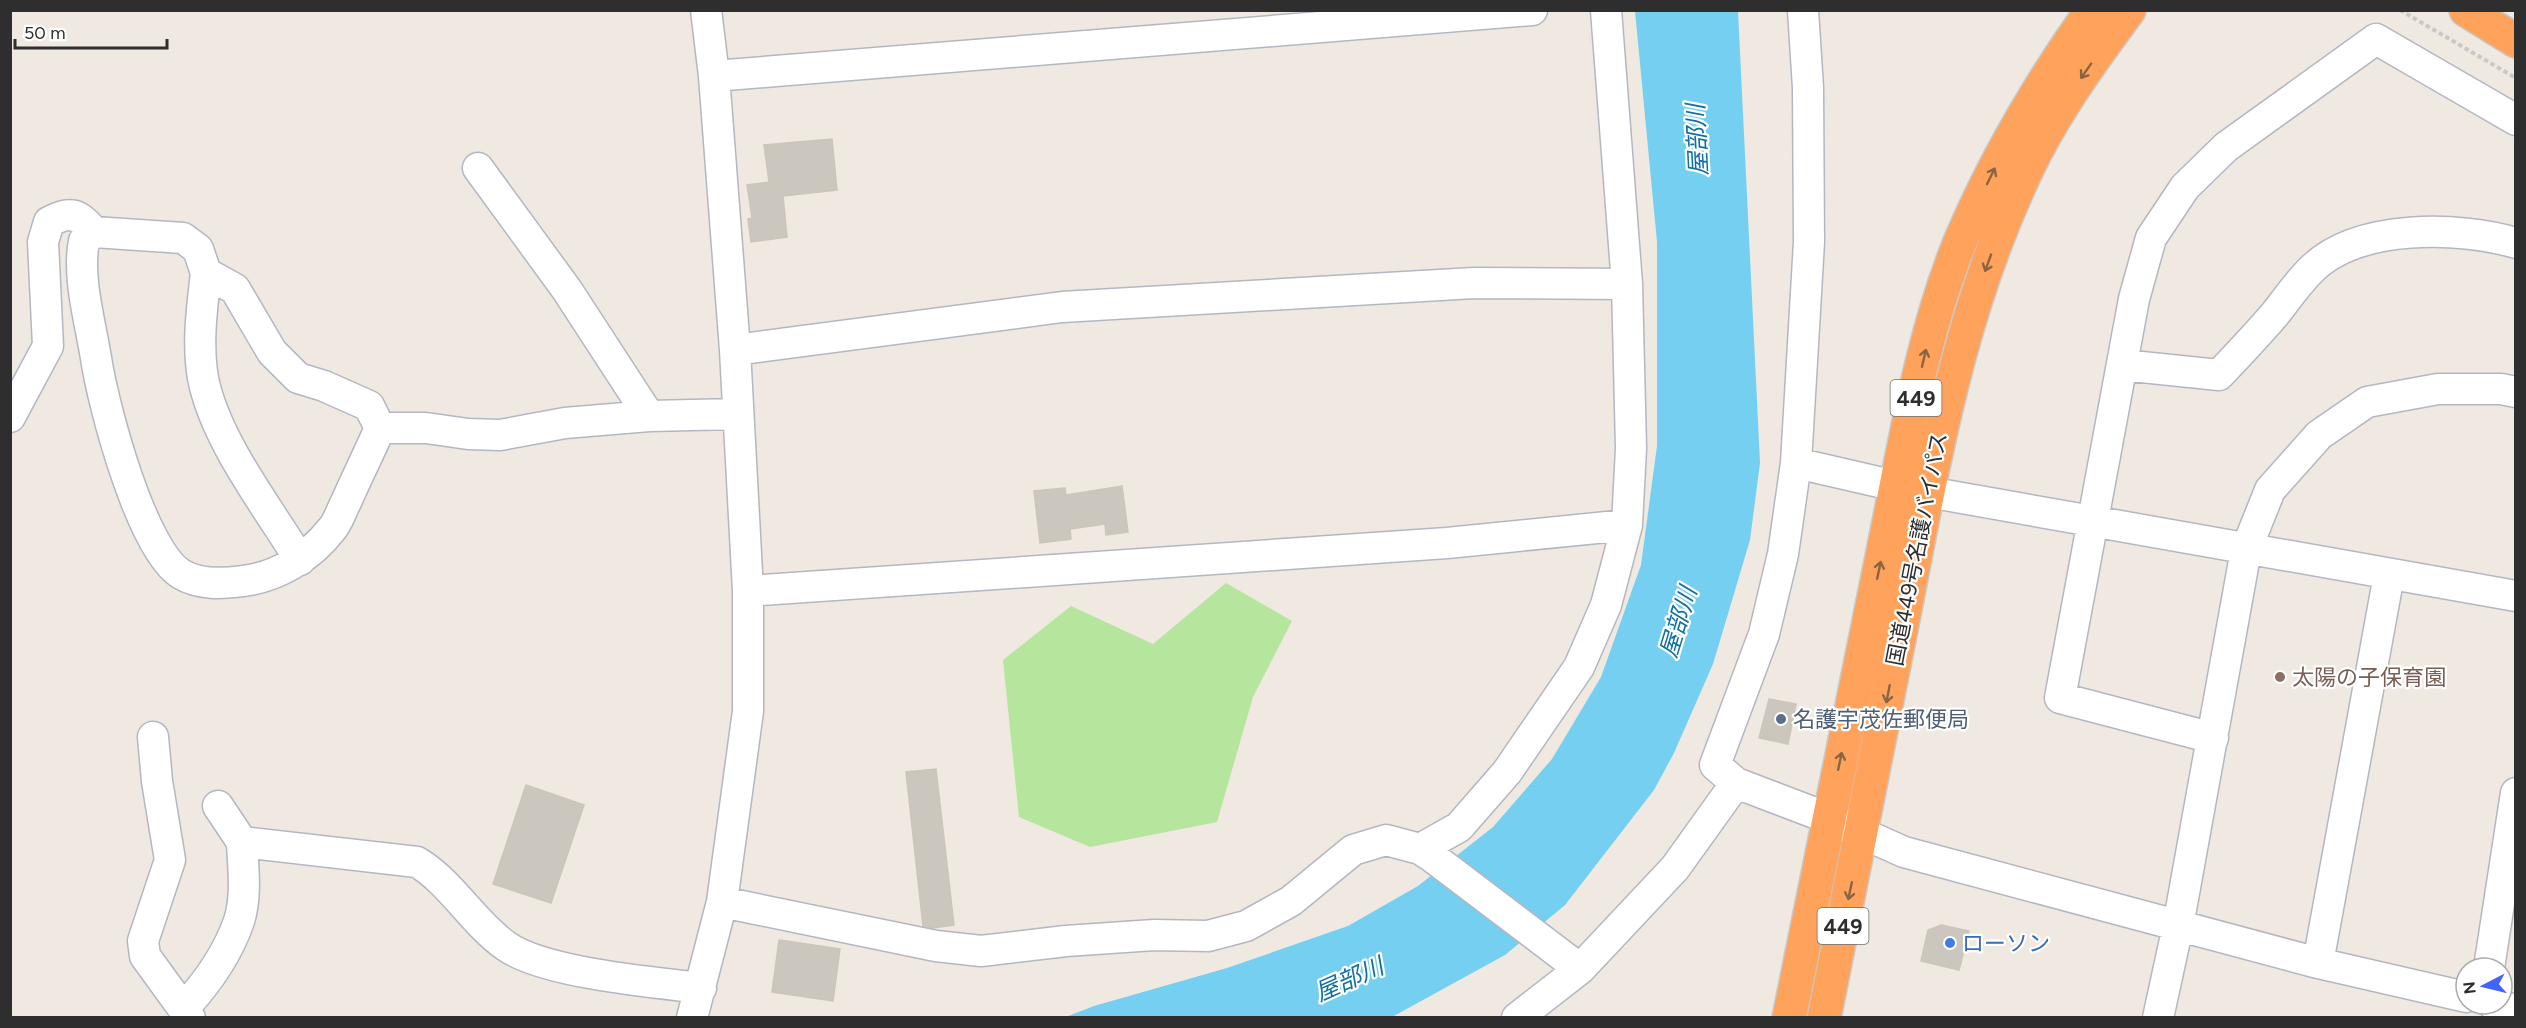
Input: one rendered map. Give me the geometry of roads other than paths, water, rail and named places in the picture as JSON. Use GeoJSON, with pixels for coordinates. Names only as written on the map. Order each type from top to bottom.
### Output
{"type":"FeatureCollection","features":[{"type":"Feature","properties":{"kind":"highway"},"geometry":{"type":"LineString","coordinates":[[2466,10],[2516,41]]}},
{"type":"Feature","properties":{"kind":"highway","name":"国道449号名護バイパス"},"geometry":{"type":"LineString","coordinates":[[1789,1017],[1896,486],[1925,355],[1960,243],[2008,138],[2041,84],[2119,14]]}},
{"type":"Feature","properties":{"kind":"highway","name":"国道449号名護バイパス"},"geometry":{"type":"LineString","coordinates":[[1824,1017],[1956,362],[1990,256],[2036,152],[2119,14]]}},
{"type":"Feature","properties":{"kind":"street"},"geometry":{"type":"LineString","coordinates":[[692,1017],[722,902],[748,711],[748,591],[736,414],[735,350],[714,76],[706,10]]}},
{"type":"Feature","properties":{"kind":"street"},"geometry":{"type":"LineString","coordinates":[[714,76],[1532,10]]}},
{"type":"Feature","properties":{"kind":"street"},"geometry":{"type":"LineString","coordinates":[[1426,853],[1459,827],[1486,796],[1513,763],[1579,667],[1606,605],[1627,525],[1631,448],[1627,284],[1606,10]]}},
{"type":"Feature","properties":{"kind":"street"},"geometry":{"type":"LineString","coordinates":[[1803,10],[1808,88],[1809,242],[1796,463],[1783,554],[1764,634],[1714,765],[1736,783],[1828,818],[1904,852],[2318,963],[2454,994]]}},
{"type":"Feature","properties":{"kind":"street"},"geometry":{"type":"LineString","coordinates":[[2213,738],[2060,698],[2134,299],[2151,238],[2185,187],[2226,147],[2376,39],[2516,120]]}},
{"type":"Feature","properties":{"kind":"street"},"geometry":{"type":"LineString","coordinates":[[478,168],[567,290],[649,416]]}},
{"type":"Feature","properties":{"kind":"street"},"geometry":{"type":"LineString","coordinates":[[10,417],[48,346],[43,242],[49,222],[64,214],[80,216],[94,232],[183,238],[198,249],[206,273],[200,330],[203,377],[214,419],[300,560]]}},
{"type":"Feature","properties":{"kind":"street"},"geometry":{"type":"LineString","coordinates":[[2122,366],[2219,375],[2256,336],[2313,268],[2333,252],[2353,243],[2452,230],[2516,243]]}},
{"type":"Feature","properties":{"kind":"street"},"geometry":{"type":"LineString","coordinates":[[94,232],[84,241],[82,253],[99,379],[123,467],[164,560],[181,574],[202,582],[226,583],[260,577],[300,560],[332,530],[380,428]]}},
{"type":"Feature","properties":{"kind":"street"},"geometry":{"type":"LineString","coordinates":[[206,273],[235,289],[272,352],[298,378],[369,406],[380,428]]}},
{"type":"Feature","properties":{"kind":"street"},"geometry":{"type":"LineString","coordinates":[[735,350],[1062,307],[1474,283],[1627,284]]}},
{"type":"Feature","properties":{"kind":"street"},"geometry":{"type":"LineString","coordinates":[[2158,1017],[2178,926],[2246,550],[2270,490],[2319,435],[2367,402],[2438,389],[2501,389],[2516,392]]}},
{"type":"Feature","properties":{"kind":"street"},"geometry":{"type":"LineString","coordinates":[[380,428],[426,428],[468,435],[500,435],[565,423],[649,416],[736,414]]}},
{"type":"Feature","properties":{"kind":"street"},"geometry":{"type":"LineString","coordinates":[[1796,463],[1896,486]]}},
{"type":"Feature","properties":{"kind":"street"},"geometry":{"type":"LineString","coordinates":[[1928,492],[2516,596]]}},
{"type":"Feature","properties":{"kind":"street"},"geometry":{"type":"LineString","coordinates":[[748,591],[1447,543],[1627,525]]}},
{"type":"Feature","properties":{"kind":"street"},"geometry":{"type":"LineString","coordinates":[[2318,963],[2389,575]]}},
{"type":"Feature","properties":{"kind":"street"},"geometry":{"type":"LineString","coordinates":[[153,737],[157,781],[170,860],[143,941],[145,956],[187,1013],[239,921],[244,891],[242,842],[218,806]]}},
{"type":"Feature","properties":{"kind":"street"},"geometry":{"type":"LineString","coordinates":[[1532,1013],[1580,969],[1675,868],[1736,783]]}},
{"type":"Feature","properties":{"kind":"street"},"geometry":{"type":"LineString","coordinates":[[2491,956],[2514,812]]}},
{"type":"Feature","properties":{"kind":"street"},"geometry":{"type":"LineString","coordinates":[[722,902],[936,945],[981,951],[1066,941],[1155,935],[1208,936],[1246,927],[1291,901],[1353,849],[1386,840],[1426,853],[1580,969]]}},
{"type":"Feature","properties":{"kind":"street"},"geometry":{"type":"LineString","coordinates":[[242,842],[417,862],[434,872],[504,945],[524,958],[623,978],[701,988]]}},
{"type":"Feature","properties":{"kind":"water","name":"屋部川"},"geometry":{"type":"Polygon","coordinates":[[[1635,11],[1738,11],[1760,463],[1750,540],[1713,664],[1674,753],[1654,790],[1565,905],[1505,955],[1392,1017],[1063,1018],[1094,1006],[1227,968],[1348,926],[1418,886],[1493,827],[1552,759],[1601,677],[1641,565],[1657,446],[1657,242],[1635,11]]]}},
{"type":"Feature","properties":{"kind":"place","name":"太陽の子保育園"},"geometry":{"type":"Point","coordinates":[2280,677]}},
{"type":"Feature","properties":{"kind":"place","name":"名護宇茂佐郵便局"},"geometry":{"type":"Point","coordinates":[1781,719]}},
{"type":"Feature","properties":{"kind":"place","name":"ローソン"},"geometry":{"type":"Point","coordinates":[1950,943]}}]}
